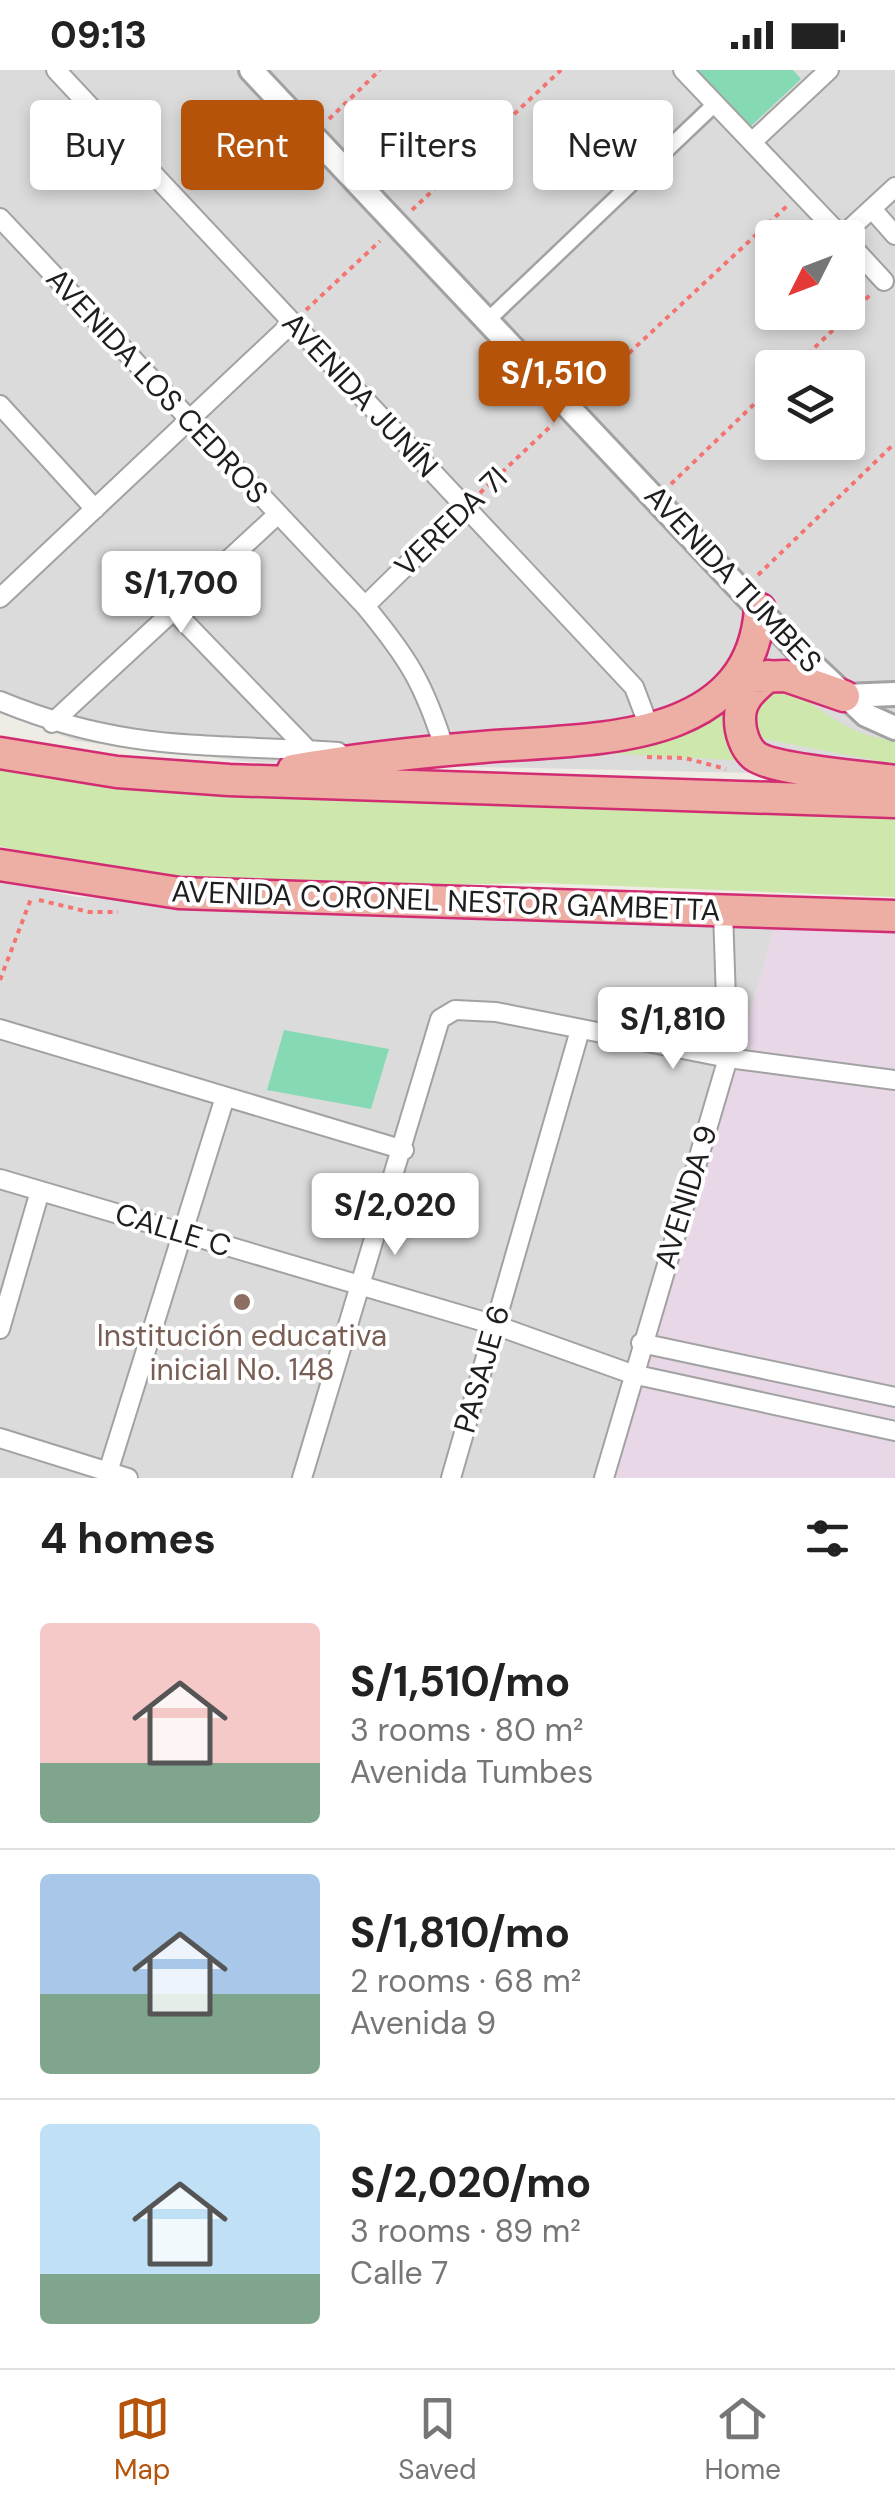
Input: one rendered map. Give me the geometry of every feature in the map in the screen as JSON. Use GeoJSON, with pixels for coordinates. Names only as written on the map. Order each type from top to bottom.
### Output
{"type":"FeatureCollection","features":[{"type":"Feature","properties":{"kind":"highway"},"geometry":{"type":"LineString","coordinates":[[751,599],[758,642],[751,690],[739,710],[740,733],[755,756],[787,766],[895,781]]}},
{"type":"Feature","properties":{"kind":"highway"},"geometry":{"type":"LineString","coordinates":[[228,780],[382,755],[599,739],[650,729],[706,705],[753,677],[786,676],[844,696]]}},
{"type":"Feature","properties":{"kind":"highway"},"geometry":{"type":"LineString","coordinates":[[0,752],[117,772],[228,780],[895,802]]}},
{"type":"Feature","properties":{"kind":"highway","name":"AVENIDA CORONEL NESTOR GAMBETTA"},"geometry":{"type":"LineString","coordinates":[[0,865],[178,893],[895,916]]}},
{"type":"Feature","properties":{"kind":"street","name":"AVENIDA JUNÍN"},"geometry":{"type":"LineString","coordinates":[[56,70],[634,687],[650,729]]}},
{"type":"Feature","properties":{"kind":"street","name":"AVENIDA TUMBES"},"geometry":{"type":"LineString","coordinates":[[251,70],[280,100]]}},
{"type":"Feature","properties":{"kind":"street"},"geometry":{"type":"LineString","coordinates":[[683,70],[827,220]]}},
{"type":"Feature","properties":{"kind":"street"},"geometry":{"type":"LineString","coordinates":[[753,142],[825,71]]}},
{"type":"Feature","properties":{"kind":"street"},"geometry":{"type":"LineString","coordinates":[[488,319],[716,103]]}},
{"type":"Feature","properties":{"kind":"street","name":"AVENIDA TUMBES"},"geometry":{"type":"LineString","coordinates":[[324,146],[844,696],[866,716],[895,728]]}},
{"type":"Feature","properties":{"kind":"street"},"geometry":{"type":"LineString","coordinates":[[862,220],[895,187]]}},
{"type":"Feature","properties":{"kind":"street"},"geometry":{"type":"LineString","coordinates":[[872,210],[895,235]]}},
{"type":"Feature","properties":{"kind":"street","name":"AVENIDA LOS CEDROS"},"geometry":{"type":"LineString","coordinates":[[0,218],[365,606],[410,659],[424,686],[445,750]]}},
{"type":"Feature","properties":{"kind":"street"},"geometry":{"type":"LineString","coordinates":[[865,261],[884,281]]}},
{"type":"Feature","properties":{"kind":"street"},"geometry":{"type":"LineString","coordinates":[[0,598],[292,323]]}},
{"type":"Feature","properties":{"kind":"street"},"geometry":{"type":"LineString","coordinates":[[0,405],[95,508]]}},
{"type":"Feature","properties":{"kind":"street","name":"VEREDA 7I"},"geometry":{"type":"LineString","coordinates":[[365,606],[466,507]]}},
{"type":"Feature","properties":{"kind":"street"},"geometry":{"type":"LineString","coordinates":[[52,723],[278,514]]}},
{"type":"Feature","properties":{"kind":"street"},"geometry":{"type":"LineString","coordinates":[[174,610],[308,750]]}},
{"type":"Feature","properties":{"kind":"street"},"geometry":{"type":"LineString","coordinates":[[844,696],[895,694]]}},
{"type":"Feature","properties":{"kind":"street"},"geometry":{"type":"LineString","coordinates":[[0,702],[98,736],[186,748],[382,755]]}},
{"type":"Feature","properties":{"kind":"street","name":"AVENIDA 9"},"geometry":{"type":"LineString","coordinates":[[604,1478],[728,1058],[723,912]]}},
{"type":"Feature","properties":{"kind":"street"},"geometry":{"type":"LineString","coordinates":[[302,1478],[404,1150],[440,1019],[446,1014],[454,1010],[496,1012],[728,1058],[895,1080]]}},
{"type":"Feature","properties":{"kind":"street"},"geometry":{"type":"LineString","coordinates":[[0,1029],[404,1150]]}},
{"type":"Feature","properties":{"kind":"street","name":"PASAJE 6"},"geometry":{"type":"LineString","coordinates":[[451,1478],[580,1030]]}},
{"type":"Feature","properties":{"kind":"street"},"geometry":{"type":"LineString","coordinates":[[108,1472],[225,1097]]}},
{"type":"Feature","properties":{"kind":"street","name":"CALLE C"},"geometry":{"type":"LineString","coordinates":[[0,1179],[495,1325],[632,1374],[895,1431]]}},
{"type":"Feature","properties":{"kind":"street"},"geometry":{"type":"LineString","coordinates":[[0,1330],[40,1191]]}},
{"type":"Feature","properties":{"kind":"street"},"geometry":{"type":"LineString","coordinates":[[642,1343],[895,1397]]}},
{"type":"Feature","properties":{"kind":"street"},"geometry":{"type":"LineString","coordinates":[[0,1438],[128,1478]]}},
{"type":"Feature","properties":{"kind":"path"},"geometry":{"type":"LineString","coordinates":[[324,123],[380,70]]}},
{"type":"Feature","properties":{"kind":"path"},"geometry":{"type":"LineString","coordinates":[[292,323],[561,70]]}},
{"type":"Feature","properties":{"kind":"path","name":"VEREDA 7I"},"geometry":{"type":"LineString","coordinates":[[466,507],[801,192]]}},
{"type":"Feature","properties":{"kind":"path"},"geometry":{"type":"LineString","coordinates":[[812,350],[884,281]]}},
{"type":"Feature","properties":{"kind":"path"},"geometry":{"type":"LineString","coordinates":[[657,497],[755,403]]}},
{"type":"Feature","properties":{"kind":"path"},"geometry":{"type":"LineString","coordinates":[[751,599],[895,443]]}},
{"type":"Feature","properties":{"kind":"path"},"geometry":{"type":"LineString","coordinates":[[0,980],[38,873]]}},
{"type":"Feature","properties":{"kind":"shaded area"},"geometry":{"type":"Polygon","coordinates":[[[0,70],[895,70],[895,776],[250,762],[77,741],[0,713],[0,70]]]}},
{"type":"Feature","properties":{"kind":"shaded area"},"geometry":{"type":"Polygon","coordinates":[[[0,880],[77,897],[778,917],[614,1478],[0,1478],[0,880]]]}},
{"type":"Feature","properties":{"kind":"shaded area"},"geometry":{"type":"Polygon","coordinates":[[[778,917],[895,920],[895,1478],[614,1478],[778,917]]]}},
{"type":"Feature","properties":{"kind":"green space"},"geometry":{"type":"Polygon","coordinates":[[[695,70],[793,70],[801,79],[749,128],[695,70]]]}},
{"type":"Feature","properties":{"kind":"green space"},"geometry":{"type":"Polygon","coordinates":[[[778,685],[848,727],[895,740],[895,764],[763,739],[751,726],[752,707],[778,685]]]}},
{"type":"Feature","properties":{"kind":"green space"},"geometry":{"type":"Polygon","coordinates":[[[731,694],[749,761],[565,751],[731,694]]]}},
{"type":"Feature","properties":{"kind":"green space"},"geometry":{"type":"Polygon","coordinates":[[[0,766],[182,793],[895,808],[895,897],[541,883],[285,888],[100,871],[0,846],[0,766]]]}},
{"type":"Feature","properties":{"kind":"green space"},"geometry":{"type":"Polygon","coordinates":[[[284,1030],[389,1049],[371,1109],[267,1090],[284,1030]]]}},
{"type":"Feature","properties":{"kind":"place","name":"Institución educativa inicial No. 148"},"geometry":{"type":"Point","coordinates":[242,1302]}}]}
